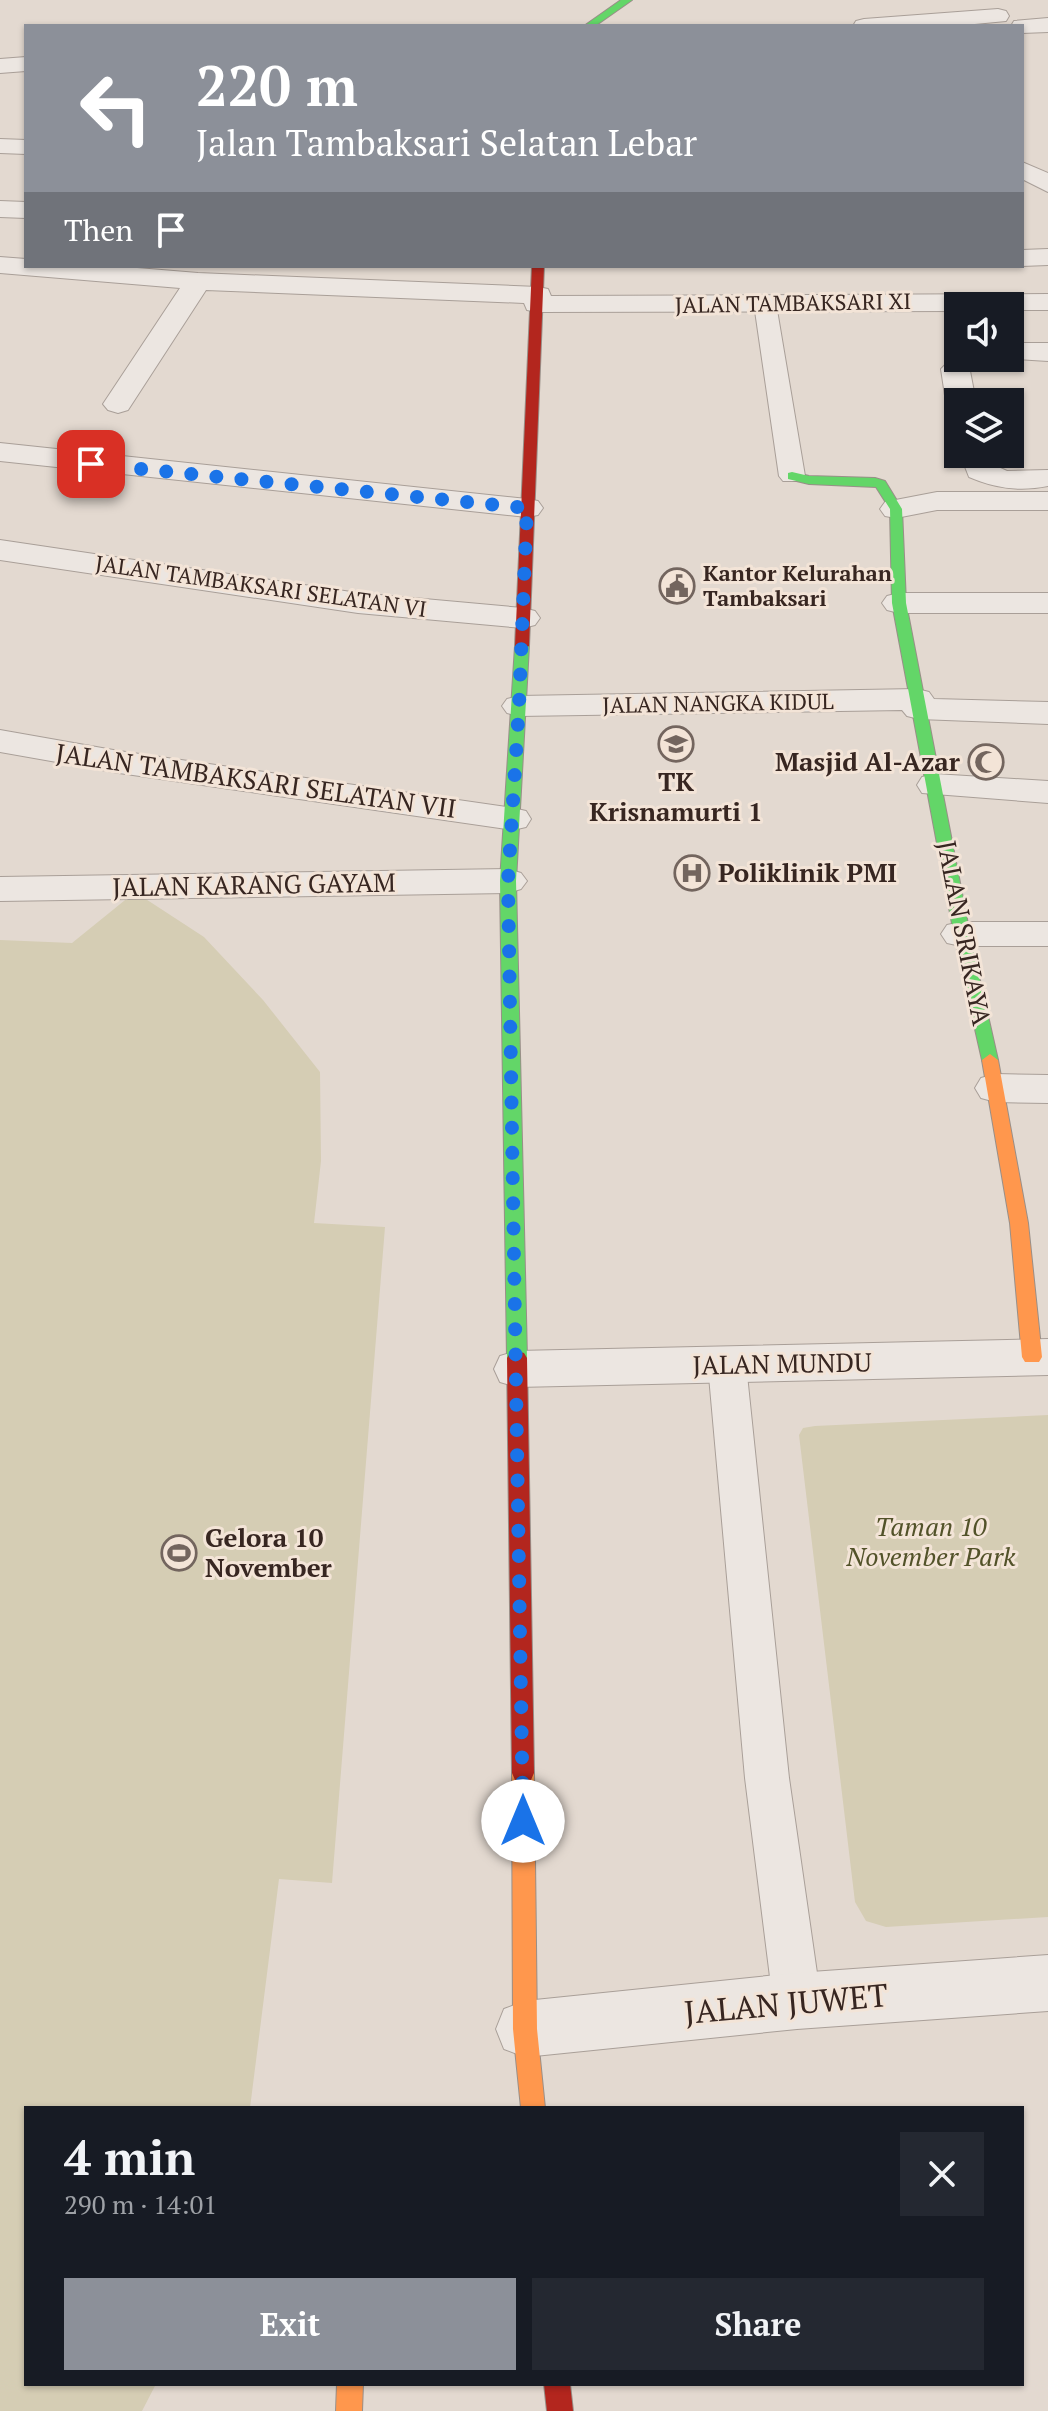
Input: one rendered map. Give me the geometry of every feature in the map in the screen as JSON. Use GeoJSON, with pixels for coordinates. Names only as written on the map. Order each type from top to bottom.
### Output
{"type":"FeatureCollection","features":[{"type":"Feature","properties":{"kind":"main road"},"geometry":{"type":"LineString","coordinates":[[592,24],[627,0]]}},
{"type":"Feature","properties":{"kind":"main road"},"geometry":{"type":"LineString","coordinates":[[532,2100],[525,2029],[508,881],[519,706],[538,268]]}},
{"type":"Feature","properties":{"kind":"main road"},"geometry":{"type":"LineString","coordinates":[[792,476],[809,480],[875,482],[881,484],[896,509]]}},
{"type":"Feature","properties":{"kind":"main road","name":"JALAN SRIKAYA"},"geometry":{"type":"LineString","coordinates":[[896,509],[899,603],[961,934],[996,1088],[1040,1357]]}},
{"type":"Feature","properties":{"kind":"main road"},"geometry":{"type":"LineString","coordinates":[[349,2411],[350,2386]]}},
{"type":"Feature","properties":{"kind":"main road"},"geometry":{"type":"LineString","coordinates":[[557,2386],[560,2411]]}},
{"type":"Feature","properties":{"kind":"street"},"geometry":{"type":"LineString","coordinates":[[886,24],[997,14]]}},
{"type":"Feature","properties":{"kind":"street"},"geometry":{"type":"LineString","coordinates":[[1024,26],[1048,25]]}},
{"type":"Feature","properties":{"kind":"street"},"geometry":{"type":"LineString","coordinates":[[0,66],[24,64]]}},
{"type":"Feature","properties":{"kind":"street"},"geometry":{"type":"LineString","coordinates":[[0,146],[24,147]]}},
{"type":"Feature","properties":{"kind":"street"},"geometry":{"type":"LineString","coordinates":[[1024,170],[1048,184]]}},
{"type":"Feature","properties":{"kind":"street"},"geometry":{"type":"LineString","coordinates":[[0,209],[24,210]]}},
{"type":"Feature","properties":{"kind":"street"},"geometry":{"type":"LineString","coordinates":[[1024,258],[1048,257]]}},
{"type":"Feature","properties":{"kind":"street","name":"JALAN TAMBAKSARI XI"},"geometry":{"type":"LineString","coordinates":[[0,265],[24,267]]}},
{"type":"Feature","properties":{"kind":"street","name":"JALAN TAMBAKSARI XI"},"geometry":{"type":"LineString","coordinates":[[37,268],[198,281],[538,299],[944,304]]}},
{"type":"Feature","properties":{"kind":"street"},"geometry":{"type":"LineString","coordinates":[[841,302],[858,274]]}},
{"type":"Feature","properties":{"kind":"street"},"geometry":{"type":"LineString","coordinates":[[118,404],[198,281]]}},
{"type":"Feature","properties":{"kind":"street","name":"JALAN TAMBAKSARI XI"},"geometry":{"type":"LineString","coordinates":[[1024,303],[1048,302]]}},
{"type":"Feature","properties":{"kind":"street"},"geometry":{"type":"LineString","coordinates":[[1024,352],[1048,352]]}},
{"type":"Feature","properties":{"kind":"street"},"geometry":{"type":"LineString","coordinates":[[0,452],[105,466],[527,508]]}},
{"type":"Feature","properties":{"kind":"street"},"geometry":{"type":"LineString","coordinates":[[979,468],[1003,480],[1048,478]]}},
{"type":"Feature","properties":{"kind":"street"},"geometry":{"type":"LineString","coordinates":[[896,509],[937,501],[1048,501]]}},
{"type":"Feature","properties":{"kind":"street","name":"JALAN TAMBAKSARI SELATAN VI"},"geometry":{"type":"LineString","coordinates":[[0,550],[358,603],[523,618]]}},
{"type":"Feature","properties":{"kind":"street"},"geometry":{"type":"LineString","coordinates":[[899,603],[1048,603]]}},
{"type":"Feature","properties":{"kind":"street","name":"JALAN NANGKA KIDUL"},"geometry":{"type":"LineString","coordinates":[[519,706],[918,704],[1048,713]]}},
{"type":"Feature","properties":{"kind":"street","name":"JALAN TAMBAKSARI SELATAN VII"},"geometry":{"type":"LineString","coordinates":[[0,741],[119,762],[513,819]]}},
{"type":"Feature","properties":{"kind":"street"},"geometry":{"type":"LineString","coordinates":[[935,785],[1048,792]]}},
{"type":"Feature","properties":{"kind":"street","name":"JALAN KARANG GAYAM"},"geometry":{"type":"LineString","coordinates":[[0,889],[508,881]]}},
{"type":"Feature","properties":{"kind":"street"},"geometry":{"type":"LineString","coordinates":[[961,934],[1048,934]]}},
{"type":"Feature","properties":{"kind":"street"},"geometry":{"type":"LineString","coordinates":[[996,1088],[1048,1089]]}},
{"type":"Feature","properties":{"kind":"street","name":"JALAN MUNDU"},"geometry":{"type":"LineString","coordinates":[[517,1369],[1040,1357]]}},
{"type":"Feature","properties":{"kind":"street","name":"JALAN JUWET"},"geometry":{"type":"LineString","coordinates":[[525,2029],[797,2001],[1048,1983]]}},
{"type":"Feature","properties":{"kind":"lane"},"geometry":{"type":"LineString","coordinates":[[765,304],[792,476]]}},
{"type":"Feature","properties":{"kind":"lane"},"geometry":{"type":"LineString","coordinates":[[727,1365],[767,1778],[797,2001]]}},
{"type":"Feature","properties":{"kind":"green space","name":"Gelora 10 November"},"geometry":{"type":"Polygon","coordinates":[[[135,892],[204,937],[263,1000],[320,1072],[321,1161],[314,1223],[385,1227],[332,1883],[279,1879],[250,2106],[24,2106],[24,2386],[155,2386],[142,2411],[0,2411],[0,940],[72,943],[135,892]]]}},
{"type":"Feature","properties":{"kind":"green space","name":"Taman 10 November Park"},"geometry":{"type":"Polygon","coordinates":[[[1048,1415],[1048,1917],[886,1927],[866,1921],[855,1902],[799,1435],[803,1428],[815,1426],[1048,1415]]]}},
{"type":"Feature","properties":{"kind":"traffic: fast"},"geometry":{"type":"LineString","coordinates":[[592,24],[627,0]]}},
{"type":"Feature","properties":{"kind":"traffic: fast"},"geometry":{"type":"LineString","coordinates":[[792,476],[809,480],[875,482],[881,484],[896,509],[899,603],[964,945],[990,1060]]}},
{"type":"Feature","properties":{"kind":"traffic: fast"},"geometry":{"type":"LineString","coordinates":[[517,1358],[508,881],[522,646]]}},
{"type":"Feature","properties":{"kind":"traffic: slow"},"geometry":{"type":"LineString","coordinates":[[990,1060],[1019,1223],[1032,1357]]}},
{"type":"Feature","properties":{"kind":"traffic: slow"},"geometry":{"type":"LineString","coordinates":[[523,1773],[525,2029],[533,2106]]}},
{"type":"Feature","properties":{"kind":"traffic: slow"},"geometry":{"type":"LineString","coordinates":[[349,2411],[350,2386]]}},
{"type":"Feature","properties":{"kind":"traffic: jam"},"geometry":{"type":"LineString","coordinates":[[522,646],[538,268]]}},
{"type":"Feature","properties":{"kind":"traffic: jam"},"geometry":{"type":"LineString","coordinates":[[517,1358],[523,1773]]}},
{"type":"Feature","properties":{"kind":"traffic: jam"},"geometry":{"type":"LineString","coordinates":[[557,2386],[560,2411]]}},
{"type":"Feature","properties":{"kind":"place","name":"Kantor Kelurahan Tambaksari"},"geometry":{"type":"Point","coordinates":[677,586]}},
{"type":"Feature","properties":{"kind":"place","name":"TK Krisnamurti 1"},"geometry":{"type":"Point","coordinates":[676,744]}},
{"type":"Feature","properties":{"kind":"place","name":"Masjid Al-Azar"},"geometry":{"type":"Point","coordinates":[986,762]}},
{"type":"Feature","properties":{"kind":"place","name":"Poliklinik PMI"},"geometry":{"type":"Point","coordinates":[692,873]}},
{"type":"Feature","properties":{"kind":"place","name":"Gelora 10 November"},"geometry":{"type":"Point","coordinates":[179,1553]}},
{"type":"Feature","properties":{"kind":"route"},"geometry":{"type":"LineString","coordinates":[[91,464],[527,508],[508,881],[523,1821]]}}]}
